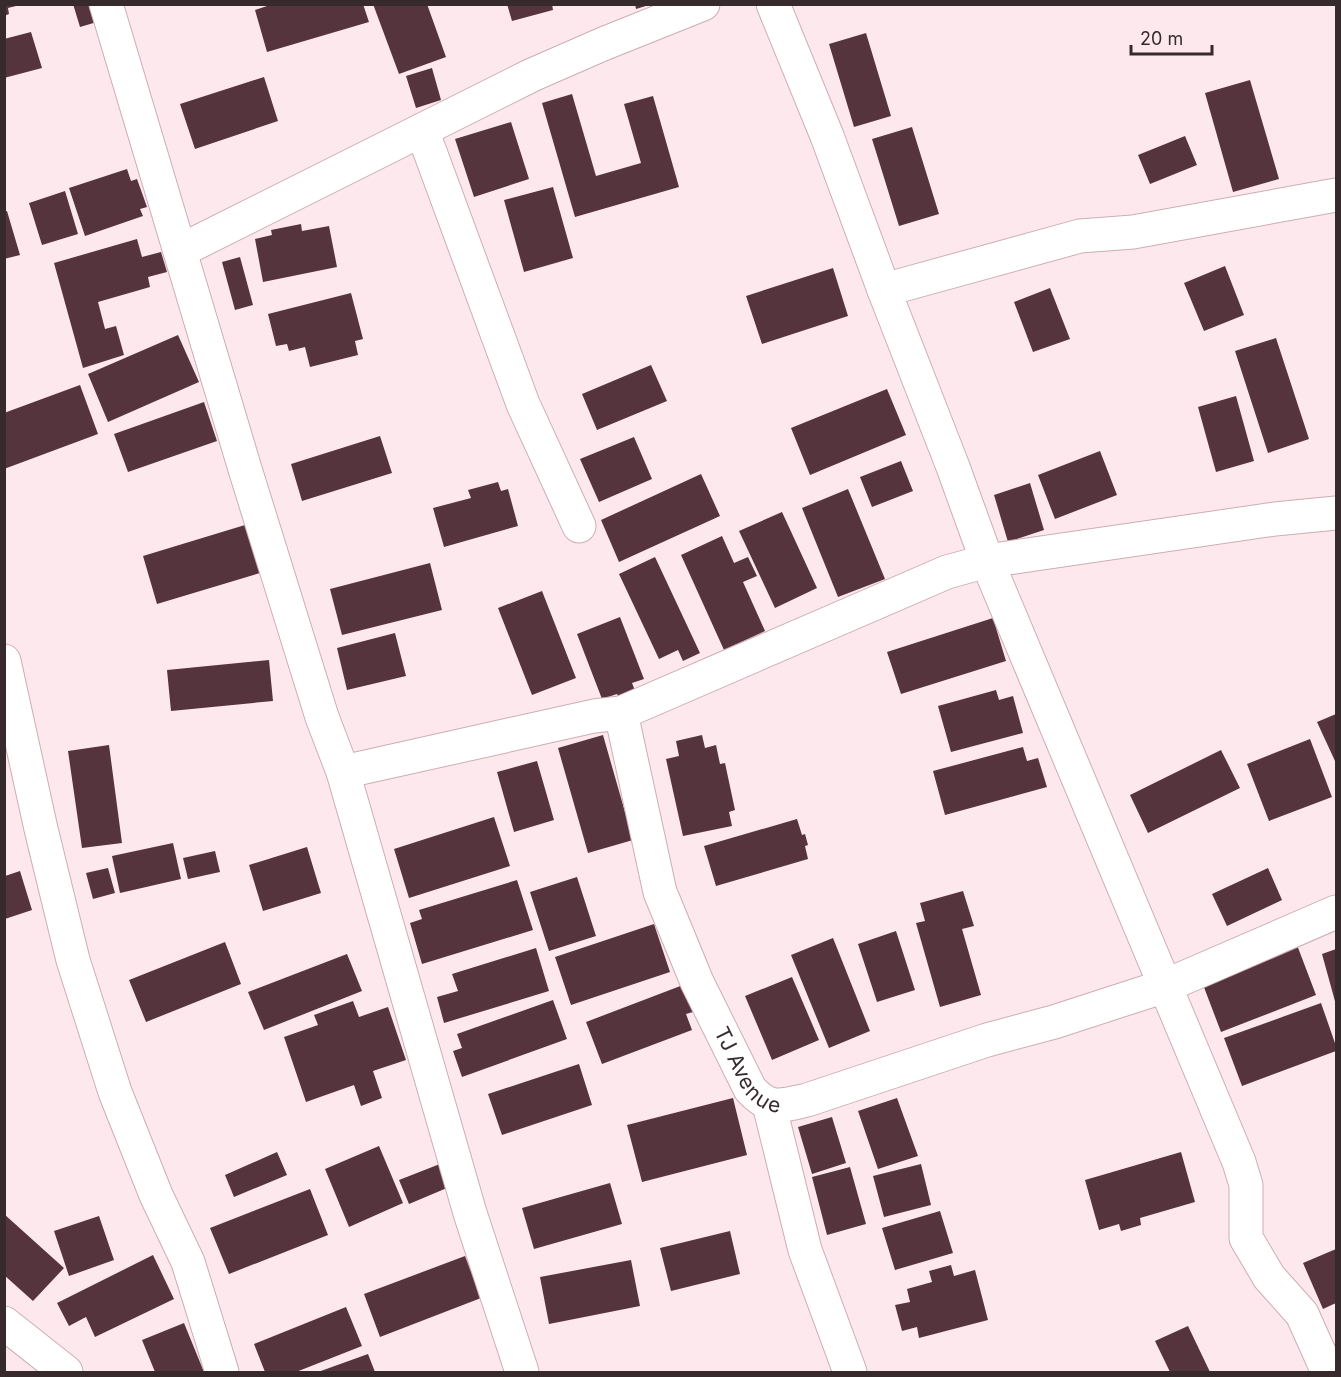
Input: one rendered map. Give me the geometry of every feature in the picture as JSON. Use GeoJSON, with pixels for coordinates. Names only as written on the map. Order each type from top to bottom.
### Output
{"type":"FeatureCollection","features":[{"type":"Feature","properties":{"kind":"street"},"geometry":{"type":"LineString","coordinates":[[106,4],[322,717],[343,772],[470,1213],[522,1372]]}},
{"type":"Feature","properties":{"kind":"street"},"geometry":{"type":"LineString","coordinates":[[180,251],[532,75],[703,4]]}},
{"type":"Feature","properties":{"kind":"street"},"geometry":{"type":"LineString","coordinates":[[772,4],[827,136],[987,561],[1239,1162],[1246,1185],[1246,1238],[1269,1277],[1302,1314],[1328,1372]]}},
{"type":"Feature","properties":{"kind":"street"},"geometry":{"type":"LineString","coordinates":[[422,130],[523,404],[579,526]]}},
{"type":"Feature","properties":{"kind":"street"},"geometry":{"type":"LineString","coordinates":[[884,290],[1080,236],[1133,232],[1336,195]]}},
{"type":"Feature","properties":{"kind":"street"},"geometry":{"type":"LineString","coordinates":[[343,772],[594,716],[621,713],[947,572],[987,561],[1275,519],[1336,513]]}},
{"type":"Feature","properties":{"kind":"street"},"geometry":{"type":"LineString","coordinates":[[4,661],[10,715],[80,982],[115,1092],[156,1196],[188,1262],[222,1372]]}},
{"type":"Feature","properties":{"kind":"street","name":"TJ Avenue"},"geometry":{"type":"LineString","coordinates":[[621,713],[660,892],[697,982],[750,1089],[768,1104],[781,1106],[807,1100],[987,1040],[1054,1022],[1166,986],[1336,912]]}},
{"type":"Feature","properties":{"kind":"street"},"geometry":{"type":"LineString","coordinates":[[768,1104],[805,1250],[850,1372]]}},
{"type":"Feature","properties":{"kind":"street"},"geometry":{"type":"LineString","coordinates":[[10,1338],[66,1372]]}},
{"type":"Feature","properties":{"kind":"building"},"geometry":{"type":"Polygon","coordinates":[[[4,4],[20,5],[8,8],[9,14],[4,16],[4,4]]]}},
{"type":"Feature","properties":{"kind":"building"},"geometry":{"type":"Polygon","coordinates":[[[73,4],[92,4],[97,22],[80,27],[73,4]]]}},
{"type":"Feature","properties":{"kind":"building"},"geometry":{"type":"Polygon","coordinates":[[[273,4],[363,4],[369,22],[267,52],[255,10],[273,4]]]}},
{"type":"Feature","properties":{"kind":"building"},"geometry":{"type":"Polygon","coordinates":[[[373,4],[427,4],[446,57],[399,74],[373,4]]]}},
{"type":"Feature","properties":{"kind":"building"},"geometry":{"type":"Polygon","coordinates":[[[507,4],[552,4],[553,10],[512,21],[507,4]]]}},
{"type":"Feature","properties":{"kind":"building"},"geometry":{"type":"Polygon","coordinates":[[[635,4],[649,4],[649,5],[636,9],[635,4]]]}},
{"type":"Feature","properties":{"kind":"building"},"geometry":{"type":"Polygon","coordinates":[[[31,32],[42,68],[4,78],[4,39],[31,32]]]}},
{"type":"Feature","properties":{"kind":"building"},"geometry":{"type":"Polygon","coordinates":[[[866,33],[891,116],[854,127],[829,44],[866,33]]]}},
{"type":"Feature","properties":{"kind":"building"},"geometry":{"type":"Polygon","coordinates":[[[432,68],[441,100],[416,108],[406,76],[432,68]]]}},
{"type":"Feature","properties":{"kind":"building"},"geometry":{"type":"Polygon","coordinates":[[[264,77],[278,121],[195,149],[180,104],[264,77]]]}},
{"type":"Feature","properties":{"kind":"building"},"geometry":{"type":"Polygon","coordinates":[[[1250,80],[1279,179],[1233,192],[1205,93],[1250,80]]]}},
{"type":"Feature","properties":{"kind":"building"},"geometry":{"type":"Polygon","coordinates":[[[572,94],[596,176],[641,163],[624,104],[653,96],[679,187],[575,217],[542,103],[572,94]]]}},
{"type":"Feature","properties":{"kind":"building"},"geometry":{"type":"Polygon","coordinates":[[[511,122],[529,179],[474,197],[455,139],[511,122]]]}},
{"type":"Feature","properties":{"kind":"building"},"geometry":{"type":"Polygon","coordinates":[[[912,127],[939,214],[899,226],[872,139],[912,127]]]}},
{"type":"Feature","properties":{"kind":"building"},"geometry":{"type":"Polygon","coordinates":[[[1185,136],[1197,165],[1150,184],[1138,155],[1185,136]]]}},
{"type":"Feature","properties":{"kind":"building"},"geometry":{"type":"Polygon","coordinates":[[[127,169],[131,181],[137,179],[147,207],[140,209],[143,216],[85,236],[69,188],[127,169]]]}},
{"type":"Feature","properties":{"kind":"building"},"geometry":{"type":"Polygon","coordinates":[[[553,187],[573,258],[524,272],[504,200],[553,187]]]}},
{"type":"Feature","properties":{"kind":"building"},"geometry":{"type":"Polygon","coordinates":[[[65,191],[78,234],[42,245],[29,203],[65,191]]]}},
{"type":"Feature","properties":{"kind":"building"},"geometry":{"type":"Polygon","coordinates":[[[7,211],[20,255],[4,259],[4,212],[7,211]]]}},
{"type":"Feature","properties":{"kind":"building"},"geometry":{"type":"Polygon","coordinates":[[[301,224],[302,231],[329,226],[337,267],[263,282],[255,239],[272,235],[271,230],[301,224]]]}},
{"type":"Feature","properties":{"kind":"building"},"geometry":{"type":"Polygon","coordinates":[[[137,239],[142,257],[161,252],[167,272],[148,277],[150,287],[98,302],[105,329],[116,326],[124,355],[83,368],[54,263],[137,239]]]}},
{"type":"Feature","properties":{"kind":"building"},"geometry":{"type":"Polygon","coordinates":[[[240,257],[253,305],[235,310],[222,262],[240,257]]]}},
{"type":"Feature","properties":{"kind":"building"},"geometry":{"type":"Polygon","coordinates":[[[1225,266],[1244,315],[1204,331],[1184,283],[1225,266]]]}},
{"type":"Feature","properties":{"kind":"building"},"geometry":{"type":"Polygon","coordinates":[[[833,268],[848,316],[762,344],[746,296],[833,268]]]}},
{"type":"Feature","properties":{"kind":"building"},"geometry":{"type":"Polygon","coordinates":[[[1050,288],[1070,339],[1033,352],[1014,302],[1050,288]]]}},
{"type":"Feature","properties":{"kind":"building"},"geometry":{"type":"Polygon","coordinates":[[[351,293],[363,339],[355,341],[358,355],[310,367],[305,347],[289,351],[287,344],[276,346],[268,314],[351,293]]]}},
{"type":"Feature","properties":{"kind":"building"},"geometry":{"type":"Polygon","coordinates":[[[178,335],[199,382],[108,422],[88,374],[178,335]]]}},
{"type":"Feature","properties":{"kind":"building"},"geometry":{"type":"Polygon","coordinates":[[[1276,338],[1309,439],[1268,453],[1235,351],[1276,338]]]}},
{"type":"Feature","properties":{"kind":"building"},"geometry":{"type":"Polygon","coordinates":[[[651,365],[667,401],[597,430],[582,394],[651,365]]]}},
{"type":"Feature","properties":{"kind":"building"},"geometry":{"type":"Polygon","coordinates":[[[80,385],[98,434],[4,469],[4,413],[80,385]]]}},
{"type":"Feature","properties":{"kind":"building"},"geometry":{"type":"Polygon","coordinates":[[[887,389],[906,435],[810,475],[791,428],[887,389]]]}},
{"type":"Feature","properties":{"kind":"building"},"geometry":{"type":"Polygon","coordinates":[[[1236,396],[1254,461],[1216,472],[1198,407],[1236,396]]]}},
{"type":"Feature","properties":{"kind":"building"},"geometry":{"type":"Polygon","coordinates":[[[204,402],[217,441],[128,472],[114,434],[204,402]]]}},
{"type":"Feature","properties":{"kind":"building"},"geometry":{"type":"Polygon","coordinates":[[[380,436],[392,473],[302,501],[291,464],[380,436]]]}},
{"type":"Feature","properties":{"kind":"building"},"geometry":{"type":"Polygon","coordinates":[[[634,437],[652,479],[599,502],[580,459],[634,437]]]}},
{"type":"Feature","properties":{"kind":"building"},"geometry":{"type":"Polygon","coordinates":[[[1100,451],[1117,495],[1055,519],[1038,475],[1100,451]]]}},
{"type":"Feature","properties":{"kind":"building"},"geometry":{"type":"Polygon","coordinates":[[[901,461],[913,491],[872,507],[860,477],[901,461]]]}},
{"type":"Feature","properties":{"kind":"building"},"geometry":{"type":"Polygon","coordinates":[[[701,474],[720,516],[619,562],[601,520],[701,474]]]}},
{"type":"Feature","properties":{"kind":"building"},"geometry":{"type":"Polygon","coordinates":[[[498,482],[501,491],[508,489],[518,526],[444,547],[433,508],[471,498],[468,490],[498,482]]]}},
{"type":"Feature","properties":{"kind":"building"},"geometry":{"type":"Polygon","coordinates":[[[1030,483],[1044,530],[1008,542],[994,495],[1030,483]]]}},
{"type":"Feature","properties":{"kind":"building"},"geometry":{"type":"Polygon","coordinates":[[[848,489],[885,579],[838,597],[802,508],[848,489]]]}},
{"type":"Feature","properties":{"kind":"building"},"geometry":{"type":"Polygon","coordinates":[[[782,512],[817,588],[775,608],[739,531],[782,512]]]}},
{"type":"Feature","properties":{"kind":"building"},"geometry":{"type":"Polygon","coordinates":[[[245,525],[260,573],[157,604],[143,556],[245,525]]]}},
{"type":"Feature","properties":{"kind":"building"},"geometry":{"type":"Polygon","coordinates":[[[722,536],[734,563],[748,557],[757,576],[743,582],[765,631],[724,650],[681,555],[722,536]]]}},
{"type":"Feature","properties":{"kind":"building"},"geometry":{"type":"Polygon","coordinates":[[[655,557],[700,653],[683,661],[678,650],[659,659],[619,574],[655,557]]]}},
{"type":"Feature","properties":{"kind":"building"},"geometry":{"type":"Polygon","coordinates":[[[430,563],[442,610],[342,635],[330,589],[430,563]]]}},
{"type":"Feature","properties":{"kind":"building"},"geometry":{"type":"Polygon","coordinates":[[[542,591],[576,678],[532,695],[498,608],[542,591]]]}},
{"type":"Feature","properties":{"kind":"building"},"geometry":{"type":"Polygon","coordinates":[[[620,617],[644,679],[632,683],[636,693],[620,700],[617,694],[602,699],[577,634],[620,617]]]}},
{"type":"Feature","properties":{"kind":"building"},"geometry":{"type":"Polygon","coordinates":[[[993,618],[1006,661],[901,694],[887,652],[993,618]]]}},
{"type":"Feature","properties":{"kind":"building"},"geometry":{"type":"Polygon","coordinates":[[[395,633],[406,676],[347,690],[337,648],[395,633]]]}},
{"type":"Feature","properties":{"kind":"building"},"geometry":{"type":"Polygon","coordinates":[[[269,660],[273,701],[171,711],[167,670],[269,660]]]}},
{"type":"Feature","properties":{"kind":"building"},"geometry":{"type":"Polygon","coordinates":[[[996,690],[999,700],[1013,696],[1023,733],[951,752],[938,706],[996,690]]]}},
{"type":"Feature","properties":{"kind":"building"},"geometry":{"type":"Polygon","coordinates":[[[1336,714],[1336,760],[1335,761],[1317,722],[1336,714]]]}},
{"type":"Feature","properties":{"kind":"building"},"geometry":{"type":"Polygon","coordinates":[[[603,735],[633,840],[588,853],[558,748],[603,735]]]}},
{"type":"Feature","properties":{"kind":"building"},"geometry":{"type":"Polygon","coordinates":[[[702,735],[705,748],[716,745],[720,764],[725,763],[735,810],[729,812],[732,826],[683,836],[666,759],[679,756],[676,741],[702,735]]]}},
{"type":"Feature","properties":{"kind":"building"},"geometry":{"type":"Polygon","coordinates":[[[1310,739],[1332,797],[1269,821],[1247,764],[1310,739]]]}},
{"type":"Feature","properties":{"kind":"building"},"geometry":{"type":"Polygon","coordinates":[[[109,745],[122,843],[82,848],[68,751],[109,745]]]}},
{"type":"Feature","properties":{"kind":"building"},"geometry":{"type":"Polygon","coordinates":[[[1023,747],[1027,761],[1038,758],[1047,787],[945,815],[933,771],[1023,747]]]}},
{"type":"Feature","properties":{"kind":"building"},"geometry":{"type":"Polygon","coordinates":[[[1221,750],[1240,788],[1148,833],[1130,795],[1221,750]]]}},
{"type":"Feature","properties":{"kind":"building"},"geometry":{"type":"Polygon","coordinates":[[[537,761],[554,820],[514,832],[497,772],[537,761]]]}},
{"type":"Feature","properties":{"kind":"building"},"geometry":{"type":"Polygon","coordinates":[[[494,817],[510,866],[409,898],[394,849],[494,817]]]}},
{"type":"Feature","properties":{"kind":"building"},"geometry":{"type":"Polygon","coordinates":[[[797,819],[802,835],[805,834],[808,859],[716,886],[704,846],[797,819]]]}},
{"type":"Feature","properties":{"kind":"building"},"geometry":{"type":"Polygon","coordinates":[[[173,843],[181,879],[120,893],[112,856],[173,843]]]}},
{"type":"Feature","properties":{"kind":"building"},"geometry":{"type":"Polygon","coordinates":[[[307,847],[321,893],[263,911],[249,865],[307,847]]]}},
{"type":"Feature","properties":{"kind":"building"},"geometry":{"type":"Polygon","coordinates":[[[215,851],[220,872],[188,879],[183,858],[215,851]]]}},
{"type":"Feature","properties":{"kind":"building"},"geometry":{"type":"Polygon","coordinates":[[[108,868],[115,893],[93,899],[86,873],[108,868]]]}},
{"type":"Feature","properties":{"kind":"building"},"geometry":{"type":"Polygon","coordinates":[[[1268,868],[1282,900],[1227,926],[1212,894],[1268,868]]]}},
{"type":"Feature","properties":{"kind":"building"},"geometry":{"type":"Polygon","coordinates":[[[20,871],[32,910],[5,919],[5,876],[20,871]]]}},
{"type":"Feature","properties":{"kind":"building"},"geometry":{"type":"Polygon","coordinates":[[[577,877],[596,936],[549,951],[530,892],[577,877]]]}},
{"type":"Feature","properties":{"kind":"building"},"geometry":{"type":"Polygon","coordinates":[[[517,880],[533,930],[422,964],[410,923],[422,919],[419,910],[517,880]]]}},
{"type":"Feature","properties":{"kind":"building"},"geometry":{"type":"Polygon","coordinates":[[[963,891],[974,926],[962,929],[981,995],[940,1007],[916,923],[925,921],[920,903],[963,891]]]}},
{"type":"Feature","properties":{"kind":"building"},"geometry":{"type":"Polygon","coordinates":[[[654,924],[670,972],[571,1005],[555,957],[654,924]]]}},
{"type":"Feature","properties":{"kind":"building"},"geometry":{"type":"Polygon","coordinates":[[[896,931],[915,990],[877,1002],[858,944],[896,931]]]}},
{"type":"Feature","properties":{"kind":"building"},"geometry":{"type":"Polygon","coordinates":[[[833,938],[870,1031],[829,1048],[791,955],[833,938]]]}},
{"type":"Feature","properties":{"kind":"building"},"geometry":{"type":"Polygon","coordinates":[[[225,942],[241,984],[146,1022],[129,980],[225,942]]]}},
{"type":"Feature","properties":{"kind":"building"},"geometry":{"type":"Polygon","coordinates":[[[1297,945],[1316,995],[1221,1032],[1202,982],[1297,945]]]}},
{"type":"Feature","properties":{"kind":"building"},"geometry":{"type":"Polygon","coordinates":[[[536,948],[549,991],[444,1023],[437,997],[458,991],[452,974],[536,948]]]}},
{"type":"Feature","properties":{"kind":"building"},"geometry":{"type":"Polygon","coordinates":[[[1336,949],[1336,1005],[1322,954],[1336,949]]]}},
{"type":"Feature","properties":{"kind":"building"},"geometry":{"type":"Polygon","coordinates":[[[347,954],[362,991],[264,1030],[248,992],[347,954]]]}},
{"type":"Feature","properties":{"kind":"building"},"geometry":{"type":"Polygon","coordinates":[[[792,977],[819,1040],[772,1060],[745,996],[792,977]]]}},
{"type":"Feature","properties":{"kind":"building"},"geometry":{"type":"Polygon","coordinates":[[[683,985],[693,1012],[686,1014],[692,1030],[602,1064],[586,1022],[683,985]]]}},
{"type":"Feature","properties":{"kind":"building"},"geometry":{"type":"Polygon","coordinates":[[[553,1000],[567,1039],[462,1077],[453,1051],[462,1048],[457,1034],[553,1000]]]}},
{"type":"Feature","properties":{"kind":"building"},"geometry":{"type":"Polygon","coordinates":[[[353,1001],[359,1017],[388,1007],[406,1060],[373,1071],[382,1098],[361,1106],[354,1085],[306,1102],[284,1037],[318,1025],[314,1015],[353,1001]]]}},
{"type":"Feature","properties":{"kind":"building"},"geometry":{"type":"Polygon","coordinates":[[[1321,1003],[1336,1051],[1242,1086],[1224,1038],[1321,1003]]]}},
{"type":"Feature","properties":{"kind":"building"},"geometry":{"type":"Polygon","coordinates":[[[579,1064],[592,1105],[502,1135],[488,1094],[579,1064]]]}},
{"type":"Feature","properties":{"kind":"building"},"geometry":{"type":"Polygon","coordinates":[[[733,1098],[747,1155],[642,1182],[627,1125],[733,1098]]]}},
{"type":"Feature","properties":{"kind":"building"},"geometry":{"type":"Polygon","coordinates":[[[897,1098],[918,1156],[878,1169],[858,1111],[897,1098]]]}},
{"type":"Feature","properties":{"kind":"building"},"geometry":{"type":"Polygon","coordinates":[[[832,1117],[846,1163],[812,1174],[798,1127],[832,1117]]]}},
{"type":"Feature","properties":{"kind":"building"},"geometry":{"type":"Polygon","coordinates":[[[379,1146],[403,1203],[349,1227],[325,1169],[379,1146]]]}},
{"type":"Feature","properties":{"kind":"building"},"geometry":{"type":"Polygon","coordinates":[[[277,1152],[287,1175],[234,1197],[225,1175],[277,1152]]]}},
{"type":"Feature","properties":{"kind":"building"},"geometry":{"type":"Polygon","coordinates":[[[1181,1152],[1195,1202],[1140,1218],[1141,1225],[1121,1231],[1119,1224],[1099,1230],[1085,1180],[1181,1152]]]}},
{"type":"Feature","properties":{"kind":"building"},"geometry":{"type":"Polygon","coordinates":[[[445,1162],[454,1185],[409,1204],[399,1180],[445,1162]]]}},
{"type":"Feature","properties":{"kind":"building"},"geometry":{"type":"Polygon","coordinates":[[[921,1164],[931,1205],[884,1217],[873,1176],[921,1164]]]}},
{"type":"Feature","properties":{"kind":"building"},"geometry":{"type":"Polygon","coordinates":[[[850,1167],[866,1224],[827,1235],[812,1177],[850,1167]]]}},
{"type":"Feature","properties":{"kind":"building"},"geometry":{"type":"Polygon","coordinates":[[[610,1183],[622,1224],[534,1249],[522,1208],[610,1183]]]}},
{"type":"Feature","properties":{"kind":"building"},"geometry":{"type":"Polygon","coordinates":[[[310,1189],[328,1235],[229,1274],[210,1228],[310,1189]]]}},
{"type":"Feature","properties":{"kind":"building"},"geometry":{"type":"Polygon","coordinates":[[[940,1211],[953,1253],[895,1270],[882,1228],[940,1211]]]}},
{"type":"Feature","properties":{"kind":"building"},"geometry":{"type":"Polygon","coordinates":[[[4,1214],[64,1268],[33,1301],[4,1275],[4,1214]]]}},
{"type":"Feature","properties":{"kind":"building"},"geometry":{"type":"Polygon","coordinates":[[[99,1216],[114,1260],[69,1276],[54,1231],[99,1216]]]}},
{"type":"Feature","properties":{"kind":"building"},"geometry":{"type":"Polygon","coordinates":[[[730,1231],[740,1274],[671,1291],[660,1248],[730,1231]]]}},
{"type":"Feature","properties":{"kind":"building"},"geometry":{"type":"Polygon","coordinates":[[[1336,1249],[1336,1303],[1323,1309],[1303,1263],[1336,1249]]]}},
{"type":"Feature","properties":{"kind":"building"},"geometry":{"type":"Polygon","coordinates":[[[153,1255],[174,1299],[95,1337],[86,1317],[69,1326],[57,1303],[153,1255]]]}},
{"type":"Feature","properties":{"kind":"building"},"geometry":{"type":"Polygon","coordinates":[[[465,1256],[481,1298],[380,1337],[364,1294],[465,1256]]]}},
{"type":"Feature","properties":{"kind":"building"},"geometry":{"type":"Polygon","coordinates":[[[631,1260],[640,1306],[549,1324],[540,1277],[631,1260]]]}},
{"type":"Feature","properties":{"kind":"building"},"geometry":{"type":"Polygon","coordinates":[[[951,1265],[954,1276],[975,1270],[988,1320],[919,1338],[917,1327],[902,1331],[895,1305],[910,1302],[907,1289],[932,1282],[929,1271],[951,1265]]]}},
{"type":"Feature","properties":{"kind":"building"},"geometry":{"type":"Polygon","coordinates":[[[346,1307],[362,1346],[296,1372],[265,1372],[254,1344],[346,1307]]]}},
{"type":"Feature","properties":{"kind":"building"},"geometry":{"type":"Polygon","coordinates":[[[184,1323],[204,1372],[155,1372],[142,1340],[184,1323]]]}},
{"type":"Feature","properties":{"kind":"building"},"geometry":{"type":"Polygon","coordinates":[[[1188,1326],[1210,1372],[1170,1372],[1155,1341],[1188,1326]]]}},
{"type":"Feature","properties":{"kind":"building"},"geometry":{"type":"Polygon","coordinates":[[[368,1354],[375,1372],[318,1372],[368,1354]]]}}]}
